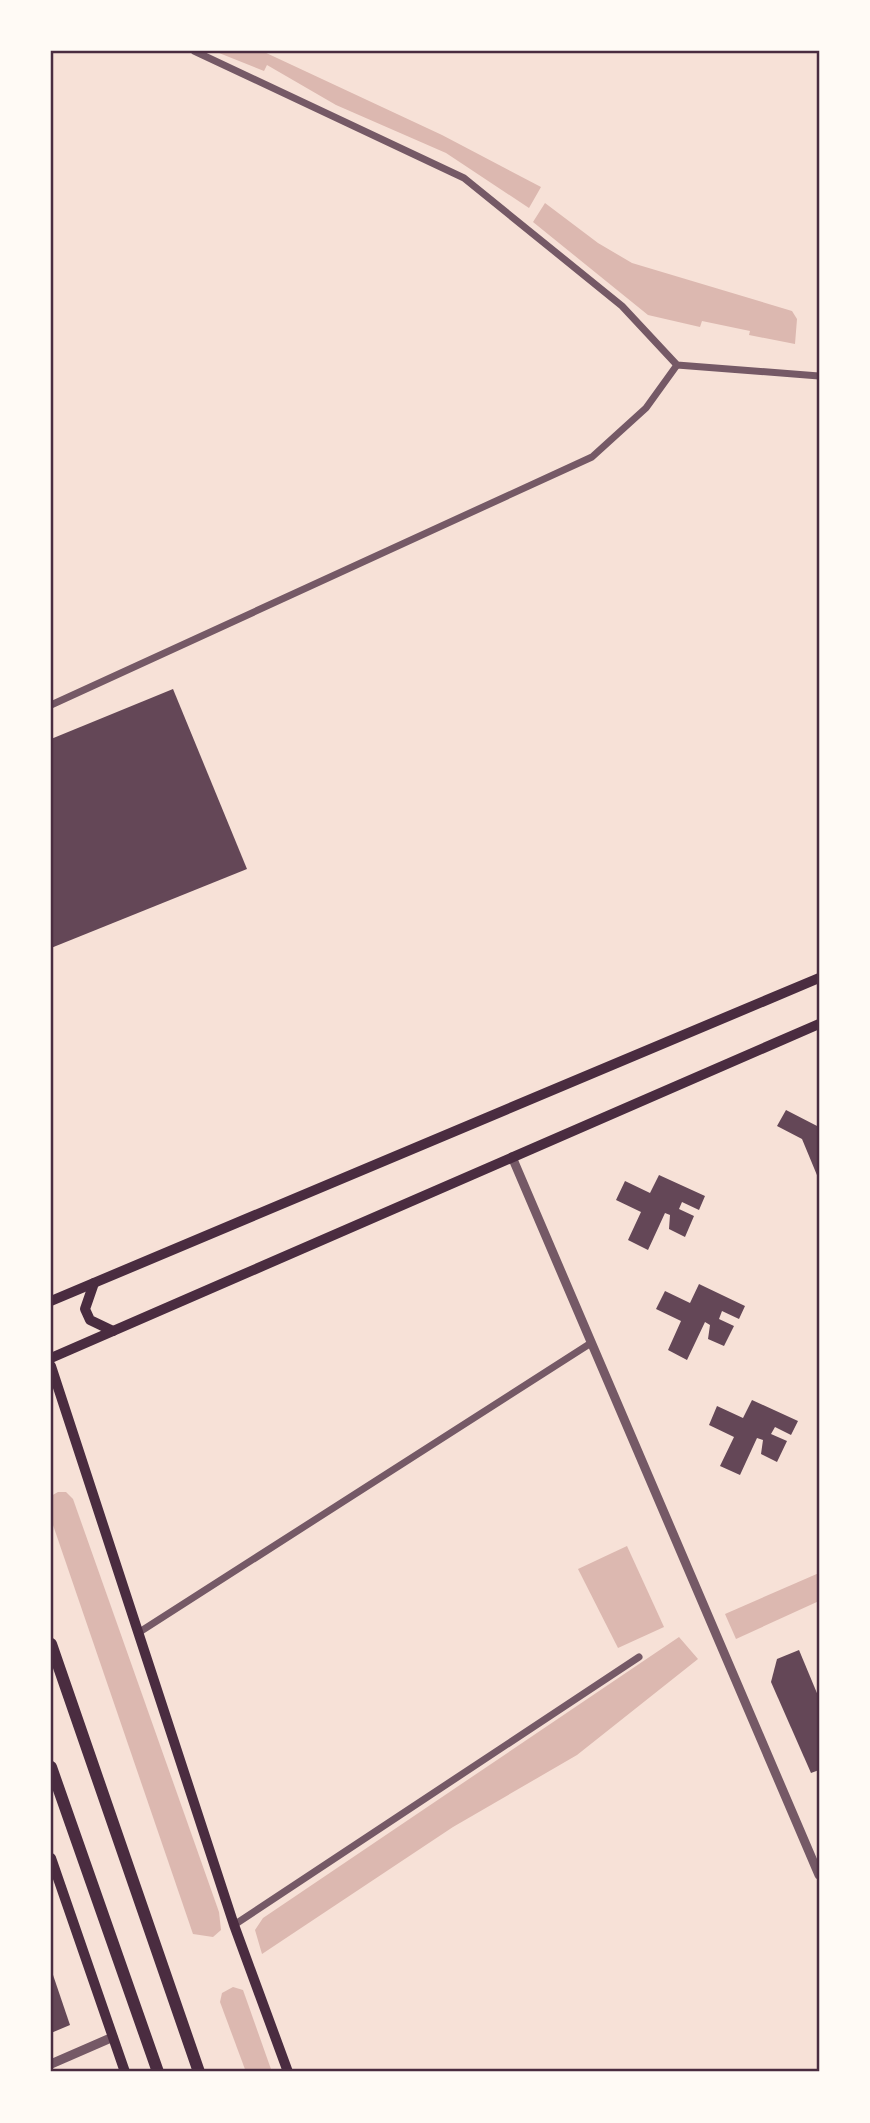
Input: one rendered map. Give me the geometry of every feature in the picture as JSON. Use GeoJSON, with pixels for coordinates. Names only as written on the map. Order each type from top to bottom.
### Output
{"type":"FeatureCollection","features":[{"type":"Feature","properties":{"kind":"highway"},"geometry":{"type":"LineString","coordinates":[[51,1644],[199,2072]]}},
{"type":"Feature","properties":{"kind":"highway"},"geometry":{"type":"LineString","coordinates":[[51,1767],[158,2072]]}},
{"type":"Feature","properties":{"kind":"main road"},"geometry":{"type":"LineString","coordinates":[[51,1301],[819,978]]}},
{"type":"Feature","properties":{"kind":"main road"},"geometry":{"type":"LineString","coordinates":[[51,1358],[819,1024]]}},
{"type":"Feature","properties":{"kind":"main road"},"geometry":{"type":"LineString","coordinates":[[94,1283],[85,1309],[90,1320],[113,1331]]}},
{"type":"Feature","properties":{"kind":"main road"},"geometry":{"type":"LineString","coordinates":[[51,1366],[234,1925],[288,2072]]}},
{"type":"Feature","properties":{"kind":"main road"},"geometry":{"type":"LineString","coordinates":[[51,1858],[125,2072]]}},
{"type":"Feature","properties":{"kind":"street"},"geometry":{"type":"LineString","coordinates":[[194,51],[464,178],[622,306],[677,365],[819,376]]}},
{"type":"Feature","properties":{"kind":"street"},"geometry":{"type":"LineString","coordinates":[[51,705],[592,457],[646,408],[677,365]]}},
{"type":"Feature","properties":{"kind":"street"},"geometry":{"type":"LineString","coordinates":[[512,1157],[819,1875]]}},
{"type":"Feature","properties":{"kind":"street"},"geometry":{"type":"LineString","coordinates":[[138,1633],[591,1343]]}},
{"type":"Feature","properties":{"kind":"street"},"geometry":{"type":"LineString","coordinates":[[234,1925],[639,1657]]}},
{"type":"Feature","properties":{"kind":"street"},"geometry":{"type":"LineString","coordinates":[[51,2064],[113,2037]]}},
{"type":"Feature","properties":{"kind":"shaded area"},"geometry":{"type":"Polygon","coordinates":[[[214,51],[262,51],[442,135],[541,187],[529,208],[446,153],[336,105],[267,65],[264,71],[214,51]]]}},
{"type":"Feature","properties":{"kind":"shaded area"},"geometry":{"type":"Polygon","coordinates":[[[545,203],[598,243],[632,263],[792,311],[797,319],[795,344],[749,335],[750,331],[702,321],[700,327],[648,315],[533,222],[545,203]]]}},
{"type":"Feature","properties":{"kind":"shaded area"},"geometry":{"type":"Polygon","coordinates":[[[66,1492],[73,1499],[219,1912],[221,1930],[213,1937],[193,1934],[53,1525],[51,1496],[66,1492]]]}},
{"type":"Feature","properties":{"kind":"shaded area"},"geometry":{"type":"Polygon","coordinates":[[[627,1546],[664,1627],[618,1648],[578,1569],[627,1546]]]}},
{"type":"Feature","properties":{"kind":"shaded area"},"geometry":{"type":"Polygon","coordinates":[[[819,1573],[819,1601],[736,1639],[725,1614],[819,1573]]]}},
{"type":"Feature","properties":{"kind":"shaded area"},"geometry":{"type":"Polygon","coordinates":[[[679,1637],[698,1659],[577,1755],[453,1827],[262,1954],[255,1930],[263,1918],[679,1637]]]}},
{"type":"Feature","properties":{"kind":"shaded area"},"geometry":{"type":"Polygon","coordinates":[[[233,1987],[243,1990],[272,2072],[246,2072],[220,2002],[222,1993],[233,1987]]]}},
{"type":"Feature","properties":{"kind":"building"},"geometry":{"type":"Polygon","coordinates":[[[173,689],[247,869],[51,948],[51,739],[173,689]]]}},
{"type":"Feature","properties":{"kind":"building"},"geometry":{"type":"Polygon","coordinates":[[[786,1110],[819,1127],[819,1180],[802,1139],[777,1126],[786,1110]]]}},
{"type":"Feature","properties":{"kind":"building"},"geometry":{"type":"Polygon","coordinates":[[[659,1175],[705,1196],[699,1210],[682,1202],[679,1209],[694,1216],[685,1237],[669,1229],[670,1215],[665,1213],[648,1250],[628,1240],[641,1212],[616,1200],[625,1181],[650,1193],[659,1175]]]}},
{"type":"Feature","properties":{"kind":"building"},"geometry":{"type":"Polygon","coordinates":[[[699,1284],[745,1306],[739,1319],[722,1311],[719,1319],[734,1326],[724,1346],[708,1339],[710,1325],[705,1322],[687,1360],[668,1350],[681,1321],[656,1309],[665,1291],[690,1303],[699,1284]]]}},
{"type":"Feature","properties":{"kind":"building"},"geometry":{"type":"Polygon","coordinates":[[[752,1400],[798,1421],[791,1435],[775,1427],[771,1434],[787,1441],[777,1462],[761,1454],[763,1440],[757,1438],[740,1475],[720,1466],[734,1437],[709,1425],[717,1406],[743,1418],[752,1400]]]}},
{"type":"Feature","properties":{"kind":"building"},"geometry":{"type":"Polygon","coordinates":[[[799,1650],[819,1698],[819,1770],[811,1773],[771,1682],[777,1659],[799,1650]]]}},
{"type":"Feature","properties":{"kind":"building"},"geometry":{"type":"Polygon","coordinates":[[[51,1969],[70,2025],[51,2033],[51,1969]]]}}]}
